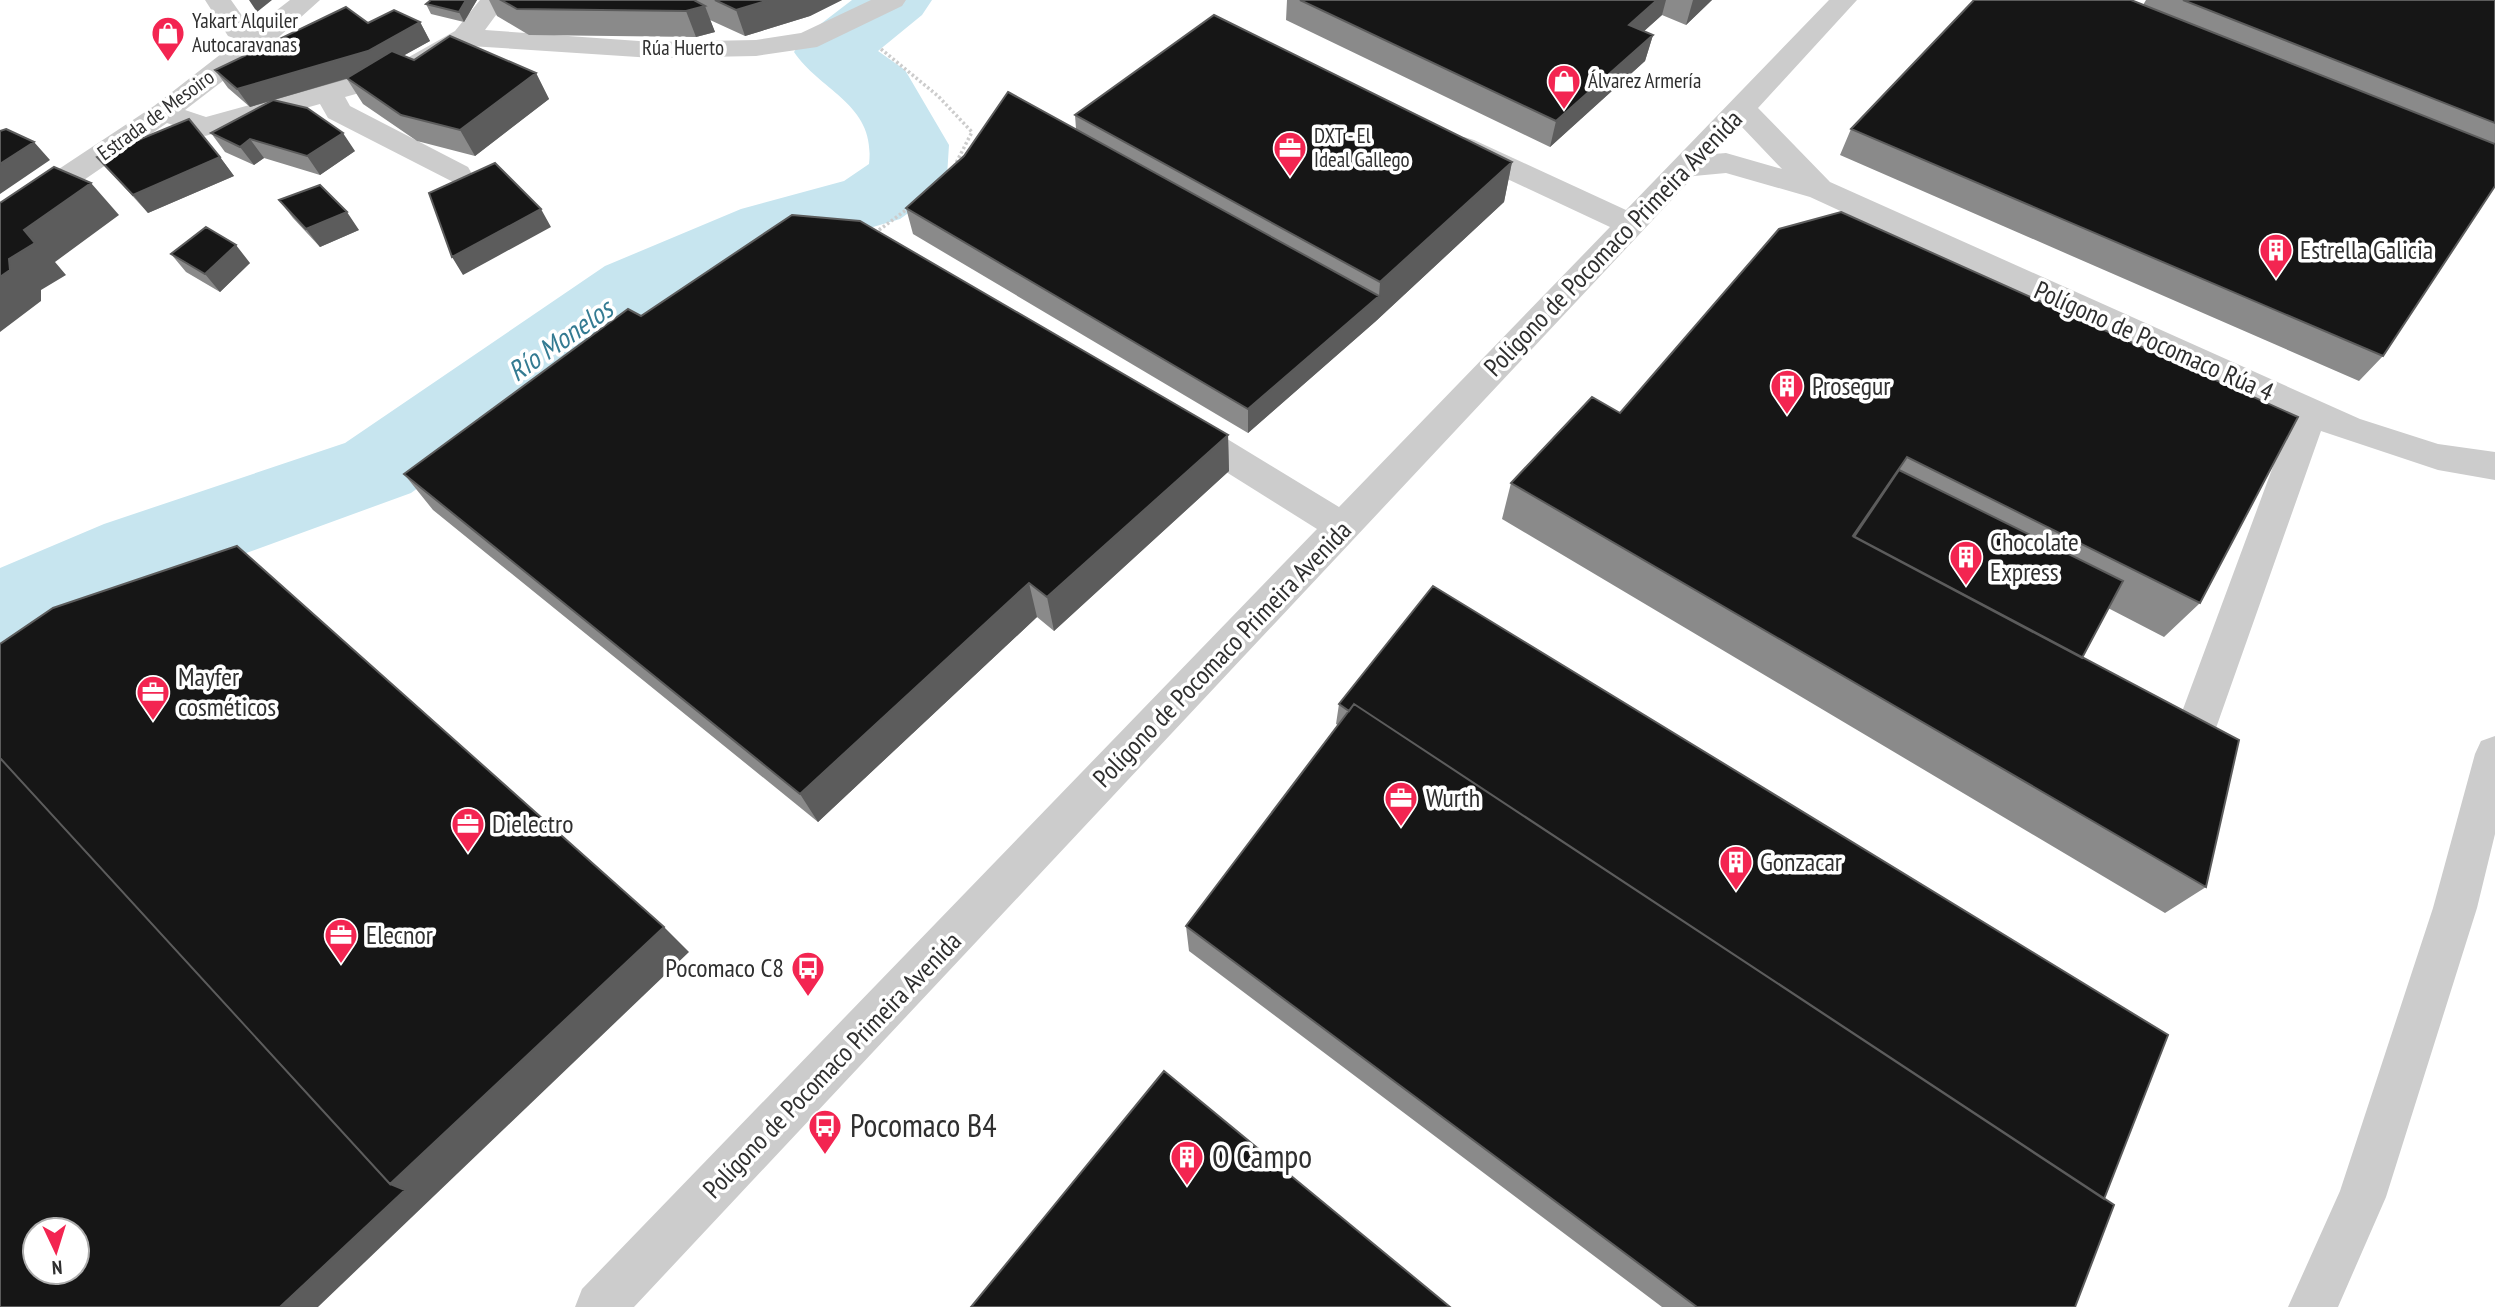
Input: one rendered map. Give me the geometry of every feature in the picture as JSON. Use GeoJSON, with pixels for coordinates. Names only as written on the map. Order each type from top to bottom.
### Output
{"type":"FeatureCollection","features":[{"type":"Feature","properties":{"kind":"street"},"geometry":{"type":"LineString","coordinates":[[218,0],[238,30],[261,38]]}},
{"type":"Feature","properties":{"kind":"street","name":"Estrada de Mesoiro"},"geometry":{"type":"LineString","coordinates":[[0,223],[164,112],[307,0]]}},
{"type":"Feature","properties":{"kind":"street"},"geometry":{"type":"LineString","coordinates":[[112,148],[205,127],[403,72],[465,37],[494,0]]}},
{"type":"Feature","properties":{"kind":"street","name":"Rúa Huerto"},"geometry":{"type":"LineString","coordinates":[[465,37],[653,50],[756,48],[807,41],[892,0]]}},
{"type":"Feature","properties":{"kind":"street","name":"Polígono de Pocomaco Primeira Avenida"},"geometry":{"type":"LineString","coordinates":[[600,1307],[1844,0]]}},
{"type":"Feature","properties":{"kind":"street"},"geometry":{"type":"LineString","coordinates":[[330,93],[338,112],[457,174]]}},
{"type":"Feature","properties":{"kind":"street","name":"Polígono de Pocomaco Rúa 4"},"geometry":{"type":"LineString","coordinates":[[1742,107],[1757,128],[1821,190]]}},
{"type":"Feature","properties":{"kind":"street"},"geometry":{"type":"LineString","coordinates":[[164,112],[205,127]]}},
{"type":"Feature","properties":{"kind":"street"},"geometry":{"type":"LineString","coordinates":[[1442,137],[1630,224]]}},
{"type":"Feature","properties":{"kind":"street","name":"Polígono de Pocomaco Rúa 4"},"geometry":{"type":"LineString","coordinates":[[1684,167],[1726,163],[1821,190],[2310,413],[2376,440],[2438,457],[2495,466]]}},
{"type":"Feature","properties":{"kind":"street"},"geometry":{"type":"LineString","coordinates":[[1154,412],[1343,527]]}},
{"type":"Feature","properties":{"kind":"street"},"geometry":{"type":"LineString","coordinates":[[2196,728],[2310,413]]}},
{"type":"Feature","properties":{"kind":"street"},"geometry":{"type":"LineString","coordinates":[[2313,1307],[2366,1184],[2455,908],[2495,754]]}},
{"type":"Feature","properties":{"kind":"path"},"geometry":{"type":"LineString","coordinates":[[807,41],[883,49],[938,96],[972,132],[948,178]]}},
{"type":"Feature","properties":{"kind":"path"},"geometry":{"type":"LineString","coordinates":[[880,241],[873,235],[916,202]]}},
{"type":"Feature","properties":{"kind":"building"},"geometry":{"type":"Polygon","coordinates":[[[431,0],[466,0],[459,12],[426,4],[431,0]]]}},
{"type":"Feature","properties":{"kind":"building"},"geometry":{"type":"Polygon","coordinates":[[[501,0],[694,0],[705,6],[686,11],[517,9],[501,0]]]}},
{"type":"Feature","properties":{"kind":"building"},"geometry":{"type":"Polygon","coordinates":[[[715,0],[769,0],[736,10],[715,0]]]}},
{"type":"Feature","properties":{"kind":"building"},"geometry":{"type":"Polygon","coordinates":[[[1300,0],[1657,0],[1629,25],[1653,35],[1556,121],[1300,0]]]}},
{"type":"Feature","properties":{"kind":"building","name":"Estrella Galicia"},"geometry":{"type":"Polygon","coordinates":[[[1974,0],[2131,0],[2495,144],[2495,186],[2383,356],[1851,129],[1974,0]]]}},
{"type":"Feature","properties":{"kind":"building"},"geometry":{"type":"Polygon","coordinates":[[[2183,0],[2495,0],[2495,123],[2183,0]]]}},
{"type":"Feature","properties":{"kind":"building"},"geometry":{"type":"Polygon","coordinates":[[[346,7],[368,23],[394,10],[420,22],[368,51],[237,89],[215,70],[346,7]]]}},
{"type":"Feature","properties":{"kind":"building","name":"DXT - El Ideal Gallego"},"geometry":{"type":"Polygon","coordinates":[[[1214,15],[1512,162],[1380,282],[1075,115],[1214,15]]]}},
{"type":"Feature","properties":{"kind":"building"},"geometry":{"type":"Polygon","coordinates":[[[450,36],[536,73],[460,130],[401,115],[347,78],[392,51],[414,60],[450,36]]]}},
{"type":"Feature","properties":{"kind":"building"},"geometry":{"type":"Polygon","coordinates":[[[1008,92],[1379,296],[1248,409],[906,208],[964,156],[1008,92]]]}},
{"type":"Feature","properties":{"kind":"building"},"geometry":{"type":"Polygon","coordinates":[[[273,100],[307,108],[343,133],[307,156],[250,139],[240,147],[211,133],[273,100]]]}},
{"type":"Feature","properties":{"kind":"building"},"geometry":{"type":"Polygon","coordinates":[[[189,119],[220,157],[133,195],[97,157],[189,119]]]}},
{"type":"Feature","properties":{"kind":"building"},"geometry":{"type":"Polygon","coordinates":[[[6,129],[34,142],[0,164],[0,131],[6,129]]]}},
{"type":"Feature","properties":{"kind":"building"},"geometry":{"type":"Polygon","coordinates":[[[495,163],[541,209],[452,257],[429,193],[495,163]]]}},
{"type":"Feature","properties":{"kind":"building"},"geometry":{"type":"Polygon","coordinates":[[[54,167],[91,183],[24,230],[35,243],[9,259],[10,270],[0,277],[0,203],[54,167]]]}},
{"type":"Feature","properties":{"kind":"building"},"geometry":{"type":"Polygon","coordinates":[[[320,185],[347,212],[306,229],[279,200],[320,185]]]}},
{"type":"Feature","properties":{"kind":"building"},"geometry":{"type":"Polygon","coordinates":[[[1841,212],[2298,417],[2200,603],[1907,457],[1853,536],[2239,740],[2206,887],[1511,483],[1592,397],[1620,413],[1779,229],[1841,212]]]}},
{"type":"Feature","properties":{"kind":"building"},"geometry":{"type":"Polygon","coordinates":[[[792,215],[860,221],[1228,435],[1047,597],[1029,583],[800,794],[404,474],[628,309],[641,316],[792,215]]]}},
{"type":"Feature","properties":{"kind":"building"},"geometry":{"type":"Polygon","coordinates":[[[206,227],[236,245],[205,274],[171,254],[206,227]]]}},
{"type":"Feature","properties":{"kind":"building"},"geometry":{"type":"Polygon","coordinates":[[[1899,470],[2123,581],[2082,658],[1854,537],[1899,470]]]}},
{"type":"Feature","properties":{"kind":"building"},"geometry":{"type":"Polygon","coordinates":[[[237,546],[664,927],[390,1184],[0,758],[0,644],[53,608],[237,546]]]}},
{"type":"Feature","properties":{"kind":"building","name":"Gonzacar"},"geometry":{"type":"Polygon","coordinates":[[[1433,586],[2168,1035],[2104,1199],[1354,704],[1349,711],[1339,704],[1433,586]]]}},
{"type":"Feature","properties":{"kind":"building"},"geometry":{"type":"Polygon","coordinates":[[[1354,704],[2114,1205],[2075,1307],[1697,1307],[1186,926],[1354,704]]]}},
{"type":"Feature","properties":{"kind":"building"},"geometry":{"type":"Polygon","coordinates":[[[0,758],[390,1184],[405,1190],[280,1307],[0,1307],[0,758]]]}},
{"type":"Feature","properties":{"kind":"building","name":"O Campo"},"geometry":{"type":"Polygon","coordinates":[[[1164,1071],[1450,1307],[971,1307],[1164,1071]]]}},
{"type":"Feature","properties":{"kind":"waterway","name":"Río Monelos"},"geometry":{"type":"LineString","coordinates":[[0,612],[138,552],[378,468],[635,287],[770,229],[872,200],[907,176],[910,145],[879,87],[831,52],[897,0]]}},
{"type":"Feature","properties":{"kind":"place","name":"Yakart Alquiler Autocaravanas"},"geometry":{"type":"Point","coordinates":[168,63]}},
{"type":"Feature","properties":{"kind":"place","name":"Álvarez Armería"},"geometry":{"type":"Point","coordinates":[1564,111]}},
{"type":"Feature","properties":{"kind":"place","name":"DXT - El Ideal Gallego"},"geometry":{"type":"Point","coordinates":[1290,178]}},
{"type":"Feature","properties":{"kind":"place","name":"Estrella Galicia"},"geometry":{"type":"Point","coordinates":[2276,280]}},
{"type":"Feature","properties":{"kind":"place","name":"Prosegur"},"geometry":{"type":"Point","coordinates":[1787,416]}},
{"type":"Feature","properties":{"kind":"place","name":"Chocolate Express"},"geometry":{"type":"Point","coordinates":[1966,587]}},
{"type":"Feature","properties":{"kind":"place","name":"Mayfer cosméticos"},"geometry":{"type":"Point","coordinates":[153,722]}},
{"type":"Feature","properties":{"kind":"place","name":"Wurth"},"geometry":{"type":"Point","coordinates":[1401,828]}},
{"type":"Feature","properties":{"kind":"place","name":"Dielectro"},"geometry":{"type":"Point","coordinates":[468,854]}},
{"type":"Feature","properties":{"kind":"place","name":"Gonzacar"},"geometry":{"type":"Point","coordinates":[1736,892]}},
{"type":"Feature","properties":{"kind":"place","name":"Elecnor"},"geometry":{"type":"Point","coordinates":[341,965]}},
{"type":"Feature","properties":{"kind":"place","name":"Pocomaco C8"},"geometry":{"type":"Point","coordinates":[808,998]}},
{"type":"Feature","properties":{"kind":"place","name":"Pocomaco B4"},"geometry":{"type":"Point","coordinates":[825,1156]}},
{"type":"Feature","properties":{"kind":"place","name":"O Campo"},"geometry":{"type":"Point","coordinates":[1187,1187]}}]}
